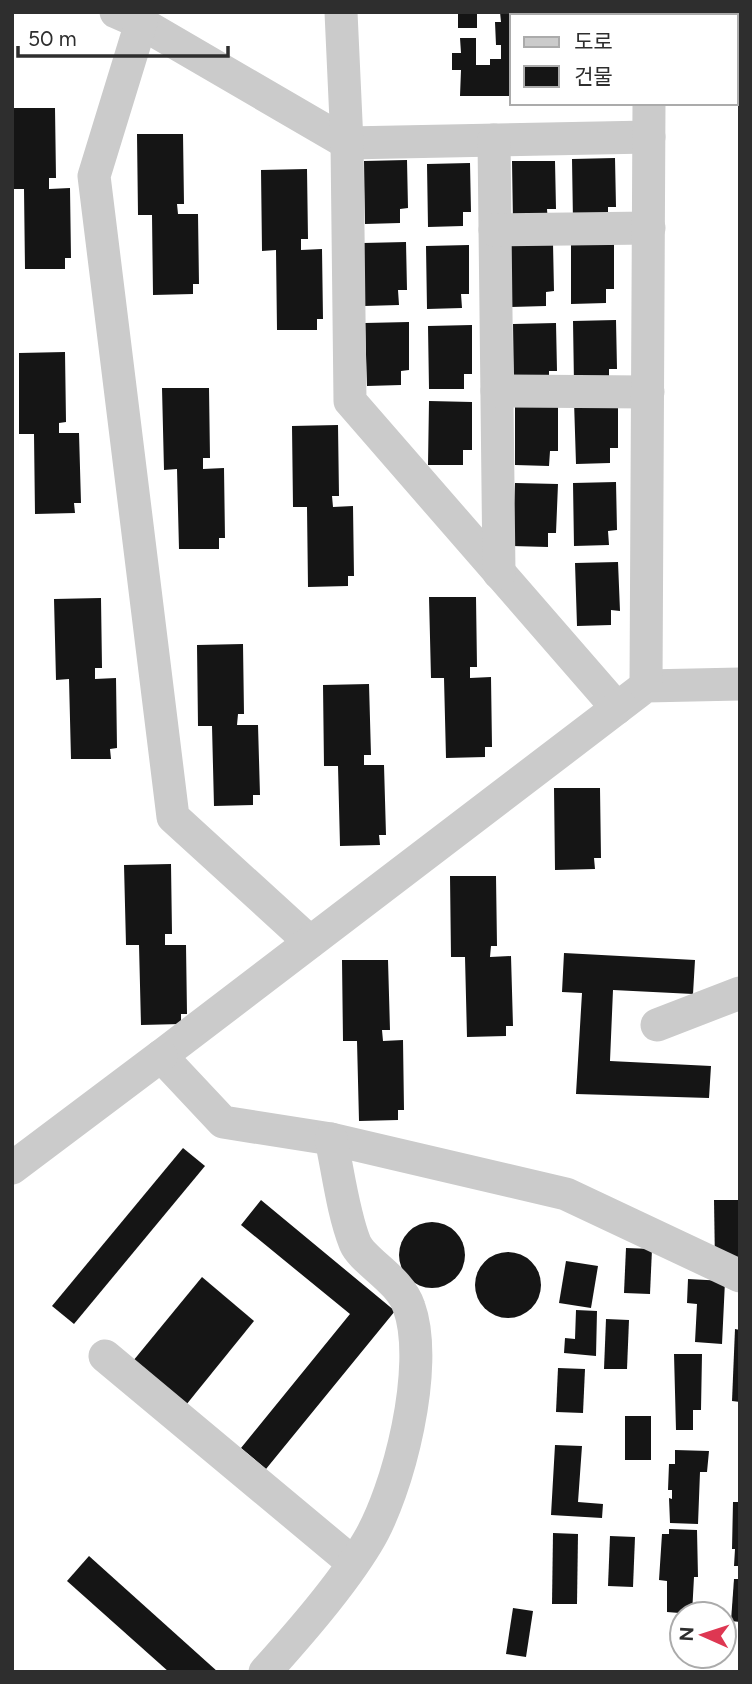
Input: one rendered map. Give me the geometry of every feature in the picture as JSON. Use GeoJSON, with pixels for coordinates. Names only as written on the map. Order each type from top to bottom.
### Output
{"type":"FeatureCollection","features":[{"type":"Feature","properties":{"kind":"street"},"geometry":{"type":"LineString","coordinates":[[341,12],[347,143],[351,401],[617,708]]}},
{"type":"Feature","properties":{"kind":"street"},"geometry":{"type":"LineString","coordinates":[[310,942],[173,817],[94,176],[129,17],[347,143],[649,137]]}},
{"type":"Feature","properties":{"kind":"street"},"geometry":{"type":"LineString","coordinates":[[646,686],[649,105]]}},
{"type":"Feature","properties":{"kind":"street"},"geometry":{"type":"LineString","coordinates":[[494,140],[499,573]]}},
{"type":"Feature","properties":{"kind":"street"},"geometry":{"type":"LineString","coordinates":[[495,230],[649,228]]}},
{"type":"Feature","properties":{"kind":"street"},"geometry":{"type":"LineString","coordinates":[[497,391],[648,392]]}},
{"type":"Feature","properties":{"kind":"street"},"geometry":{"type":"LineString","coordinates":[[12,1168],[646,686],[740,684]]}},
{"type":"Feature","properties":{"kind":"street"},"geometry":{"type":"LineString","coordinates":[[657,1025],[740,993]]}},
{"type":"Feature","properties":{"kind":"street"},"geometry":{"type":"LineString","coordinates":[[161,1056],[223,1122],[331,1139],[566,1194],[740,1276]]}},
{"type":"Feature","properties":{"kind":"street"},"geometry":{"type":"LineString","coordinates":[[265,1672],[293,1641],[368,1542],[401,1460],[417,1363],[409,1306],[390,1277],[355,1245],[331,1139]]}},
{"type":"Feature","properties":{"kind":"street"},"geometry":{"type":"LineString","coordinates":[[105,1356],[352,1562]]}},
{"type":"Feature","properties":{"kind":"building"},"geometry":{"type":"Polygon","coordinates":[[[458,12],[477,12],[477,28],[458,28],[458,12]]]}},
{"type":"Feature","properties":{"kind":"building"},"geometry":{"type":"Polygon","coordinates":[[[500,12],[545,12],[510,14],[510,96],[460,96],[461,70],[452,70],[452,53],[461,53],[460,38],[476,38],[476,65],[490,65],[490,59],[501,59],[501,45],[496,45],[495,22],[501,22],[500,12]]]}},
{"type":"Feature","properties":{"kind":"building"},"geometry":{"type":"Polygon","coordinates":[[[12,108],[55,108],[56,178],[49,178],[49,189],[70,188],[71,258],[65,258],[65,269],[25,269],[24,189],[12,189],[12,108]]]}},
{"type":"Feature","properties":{"kind":"building"},"geometry":{"type":"Polygon","coordinates":[[[137,134],[183,134],[184,204],[177,204],[178,214],[198,214],[199,284],[193,284],[193,294],[153,295],[152,215],[138,215],[137,134]]]}},
{"type":"Feature","properties":{"kind":"building"},"geometry":{"type":"Polygon","coordinates":[[[615,158],[616,207],[608,207],[608,221],[573,222],[572,159],[615,158]]]}},
{"type":"Feature","properties":{"kind":"building"},"geometry":{"type":"Polygon","coordinates":[[[407,160],[408,208],[400,209],[400,223],[365,224],[364,161],[407,160]]]}},
{"type":"Feature","properties":{"kind":"building"},"geometry":{"type":"Polygon","coordinates":[[[512,161],[555,161],[556,209],[547,209],[548,224],[513,224],[512,161]]]}},
{"type":"Feature","properties":{"kind":"building"},"geometry":{"type":"Polygon","coordinates":[[[470,163],[471,212],[463,212],[463,226],[428,227],[427,164],[470,163]]]}},
{"type":"Feature","properties":{"kind":"building"},"geometry":{"type":"Polygon","coordinates":[[[307,169],[308,239],[301,239],[301,250],[322,249],[323,319],[317,319],[317,330],[277,330],[276,250],[262,251],[261,170],[307,169]]]}},
{"type":"Feature","properties":{"kind":"building"},"geometry":{"type":"Polygon","coordinates":[[[614,240],[614,289],[606,289],[606,303],[571,304],[571,241],[614,240]]]}},
{"type":"Feature","properties":{"kind":"building"},"geometry":{"type":"Polygon","coordinates":[[[406,242],[407,290],[398,290],[399,305],[364,306],[363,243],[406,242]]]}},
{"type":"Feature","properties":{"kind":"building"},"geometry":{"type":"Polygon","coordinates":[[[553,243],[554,291],[546,292],[546,306],[511,307],[510,244],[553,243]]]}},
{"type":"Feature","properties":{"kind":"building"},"geometry":{"type":"Polygon","coordinates":[[[469,245],[469,294],[461,294],[462,308],[427,309],[426,246],[469,245]]]}},
{"type":"Feature","properties":{"kind":"building"},"geometry":{"type":"Polygon","coordinates":[[[616,320],[617,369],[609,369],[609,384],[574,384],[573,321],[616,320]]]}},
{"type":"Feature","properties":{"kind":"building"},"geometry":{"type":"Polygon","coordinates":[[[409,322],[409,370],[401,371],[401,385],[367,386],[365,323],[409,322]]]}},
{"type":"Feature","properties":{"kind":"building"},"geometry":{"type":"Polygon","coordinates":[[[556,323],[557,371],[549,371],[549,386],[514,387],[513,324],[556,323]]]}},
{"type":"Feature","properties":{"kind":"building"},"geometry":{"type":"Polygon","coordinates":[[[472,325],[472,374],[464,374],[464,389],[429,389],[428,326],[472,325]]]}},
{"type":"Feature","properties":{"kind":"building"},"geometry":{"type":"Polygon","coordinates":[[[65,352],[66,422],[59,423],[59,433],[79,433],[81,503],[74,503],[75,513],[35,514],[34,434],[19,434],[19,353],[65,352]]]}},
{"type":"Feature","properties":{"kind":"building"},"geometry":{"type":"Polygon","coordinates":[[[162,388],[209,388],[210,458],[203,458],[203,469],[224,468],[225,538],[219,538],[219,549],[179,549],[177,469],[164,470],[162,388]]]}},
{"type":"Feature","properties":{"kind":"building"},"geometry":{"type":"Polygon","coordinates":[[[618,400],[618,448],[610,448],[610,463],[576,464],[574,401],[618,400]]]}},
{"type":"Feature","properties":{"kind":"building"},"geometry":{"type":"Polygon","coordinates":[[[429,401],[472,402],[472,450],[463,450],[463,465],[428,465],[429,401]]]}},
{"type":"Feature","properties":{"kind":"building"},"geometry":{"type":"Polygon","coordinates":[[[515,403],[558,403],[558,451],[550,451],[549,466],[515,465],[515,403]]]}},
{"type":"Feature","properties":{"kind":"building"},"geometry":{"type":"Polygon","coordinates":[[[338,425],[339,496],[332,496],[333,507],[353,506],[354,576],[348,576],[348,586],[308,587],[307,507],[293,507],[292,426],[338,425]]]}},
{"type":"Feature","properties":{"kind":"building"},"geometry":{"type":"Polygon","coordinates":[[[616,482],[617,530],[608,531],[609,545],[574,546],[573,483],[616,482]]]}},
{"type":"Feature","properties":{"kind":"building"},"geometry":{"type":"Polygon","coordinates":[[[515,483],[558,484],[556,533],[548,533],[548,547],[512,546],[515,483]]]}},
{"type":"Feature","properties":{"kind":"building"},"geometry":{"type":"Polygon","coordinates":[[[618,562],[620,611],[611,610],[611,625],[577,626],[575,563],[618,562]]]}},
{"type":"Feature","properties":{"kind":"building"},"geometry":{"type":"Polygon","coordinates":[[[429,597],[476,597],[477,667],[470,667],[470,678],[491,677],[492,747],[485,747],[485,757],[446,758],[444,678],[431,678],[429,597]]]}},
{"type":"Feature","properties":{"kind":"building"},"geometry":{"type":"Polygon","coordinates":[[[101,598],[102,668],[95,668],[95,679],[116,678],[117,748],[110,749],[111,759],[71,759],[69,679],[56,680],[54,599],[101,598]]]}},
{"type":"Feature","properties":{"kind":"building"},"geometry":{"type":"Polygon","coordinates":[[[243,644],[244,714],[238,714],[237,725],[258,725],[260,795],[253,795],[253,805],[214,806],[212,726],[198,726],[197,645],[243,644]]]}},
{"type":"Feature","properties":{"kind":"building"},"geometry":{"type":"Polygon","coordinates":[[[369,684],[371,755],[364,755],[364,765],[384,765],[386,835],[379,835],[380,845],[340,846],[338,766],[324,766],[323,685],[369,684]]]}},
{"type":"Feature","properties":{"kind":"building"},"geometry":{"type":"Polygon","coordinates":[[[554,788],[600,788],[601,858],[594,858],[595,869],[555,870],[554,788]]]}},
{"type":"Feature","properties":{"kind":"building"},"geometry":{"type":"Polygon","coordinates":[[[171,864],[172,934],[165,934],[165,945],[186,945],[187,1014],[181,1014],[181,1024],[141,1025],[139,945],[126,945],[124,865],[171,864]]]}},
{"type":"Feature","properties":{"kind":"building"},"geometry":{"type":"Polygon","coordinates":[[[450,876],[496,876],[497,946],[491,946],[490,957],[511,956],[513,1026],[506,1026],[506,1036],[467,1037],[465,957],[451,957],[450,876]]]}},
{"type":"Feature","properties":{"kind":"building"},"geometry":{"type":"Polygon","coordinates":[[[564,953],[695,960],[693,994],[613,990],[610,1061],[711,1066],[709,1098],[576,1094],[582,993],[562,992],[564,953]]]}},
{"type":"Feature","properties":{"kind":"building"},"geometry":{"type":"Polygon","coordinates":[[[342,960],[388,960],[390,1030],[382,1030],[383,1041],[403,1040],[404,1110],[398,1110],[398,1120],[359,1121],[357,1041],[343,1041],[342,960]]]}},
{"type":"Feature","properties":{"kind":"building"},"geometry":{"type":"Polygon","coordinates":[[[183,1148],[205,1166],[74,1324],[52,1306],[183,1148]]]}},
{"type":"Feature","properties":{"kind":"building"},"geometry":{"type":"Polygon","coordinates":[[[261,1200],[395,1311],[266,1469],[241,1448],[350,1314],[241,1225],[261,1200]]]}},
{"type":"Feature","properties":{"kind":"building"},"geometry":{"type":"Polygon","coordinates":[[[714,1200],[740,1200],[740,1263],[715,1263],[714,1200]]]}},
{"type":"Feature","properties":{"kind":"building"},"geometry":{"type":"Polygon","coordinates":[[[426,1222],[438,1222],[450,1227],[460,1237],[465,1255],[463,1268],[450,1283],[438,1288],[426,1288],[414,1283],[404,1273],[399,1261],[399,1249],[404,1237],[414,1227],[426,1222]]]}},
{"type":"Feature","properties":{"kind":"building"},"geometry":{"type":"Polygon","coordinates":[[[626,1248],[652,1249],[650,1294],[624,1293],[626,1248]]]}},
{"type":"Feature","properties":{"kind":"building"},"geometry":{"type":"Polygon","coordinates":[[[502,1252],[514,1252],[526,1257],[536,1267],[541,1285],[539,1298],[526,1313],[514,1318],[502,1318],[490,1313],[480,1303],[475,1291],[475,1279],[480,1267],[490,1257],[502,1252]]]}},
{"type":"Feature","properties":{"kind":"building"},"geometry":{"type":"Polygon","coordinates":[[[566,1261],[598,1266],[591,1308],[559,1303],[566,1261]]]}},
{"type":"Feature","properties":{"kind":"building"},"geometry":{"type":"Polygon","coordinates":[[[202,1277],[254,1321],[186,1405],[133,1361],[202,1277]]]}},
{"type":"Feature","properties":{"kind":"building"},"geometry":{"type":"Polygon","coordinates":[[[688,1279],[725,1281],[722,1344],[695,1342],[697,1304],[687,1303],[688,1279]]]}},
{"type":"Feature","properties":{"kind":"building"},"geometry":{"type":"Polygon","coordinates":[[[576,1310],[597,1311],[596,1356],[564,1353],[565,1338],[575,1339],[576,1310]]]}},
{"type":"Feature","properties":{"kind":"building"},"geometry":{"type":"Polygon","coordinates":[[[606,1319],[629,1320],[627,1369],[604,1369],[606,1319]]]}},
{"type":"Feature","properties":{"kind":"building"},"geometry":{"type":"Polygon","coordinates":[[[735,1329],[740,1330],[740,1402],[732,1401],[735,1329]]]}},
{"type":"Feature","properties":{"kind":"building"},"geometry":{"type":"Polygon","coordinates":[[[674,1354],[702,1354],[701,1410],[693,1410],[693,1430],[676,1430],[674,1354]]]}},
{"type":"Feature","properties":{"kind":"building"},"geometry":{"type":"Polygon","coordinates":[[[558,1368],[585,1369],[583,1413],[556,1412],[558,1368]]]}},
{"type":"Feature","properties":{"kind":"building"},"geometry":{"type":"Polygon","coordinates":[[[625,1416],[651,1416],[651,1460],[625,1460],[625,1416]]]}},
{"type":"Feature","properties":{"kind":"building"},"geometry":{"type":"Polygon","coordinates":[[[555,1445],[582,1446],[578,1502],[603,1504],[602,1518],[551,1515],[555,1445]]]}},
{"type":"Feature","properties":{"kind":"building"},"geometry":{"type":"Polygon","coordinates":[[[675,1450],[709,1451],[707,1472],[700,1472],[698,1524],[670,1523],[669,1498],[672,1499],[672,1490],[668,1490],[669,1464],[675,1464],[675,1450]]]}},
{"type":"Feature","properties":{"kind":"building"},"geometry":{"type":"Polygon","coordinates":[[[733,1502],[740,1502],[740,1566],[734,1566],[735,1549],[732,1549],[733,1502]]]}},
{"type":"Feature","properties":{"kind":"building"},"geometry":{"type":"Polygon","coordinates":[[[669,1529],[697,1530],[698,1577],[694,1577],[693,1600],[668,1600],[668,1612],[667,1581],[659,1580],[662,1534],[669,1534],[669,1529]]]}},
{"type":"Feature","properties":{"kind":"building"},"geometry":{"type":"Polygon","coordinates":[[[553,1533],[578,1534],[577,1604],[552,1604],[553,1533]]]}},
{"type":"Feature","properties":{"kind":"building"},"geometry":{"type":"Polygon","coordinates":[[[610,1536],[635,1537],[633,1587],[608,1586],[610,1536]]]}},
{"type":"Feature","properties":{"kind":"building"},"geometry":{"type":"Polygon","coordinates":[[[89,1556],[218,1672],[169,1672],[67,1581],[89,1556]]]}},
{"type":"Feature","properties":{"kind":"building"},"geometry":{"type":"Polygon","coordinates":[[[734,1579],[740,1579],[740,1622],[738,1600],[732,1600],[734,1579]]]}},
{"type":"Feature","properties":{"kind":"building"},"geometry":{"type":"Polygon","coordinates":[[[513,1608],[533,1611],[526,1657],[506,1654],[513,1608]]]}}]}
